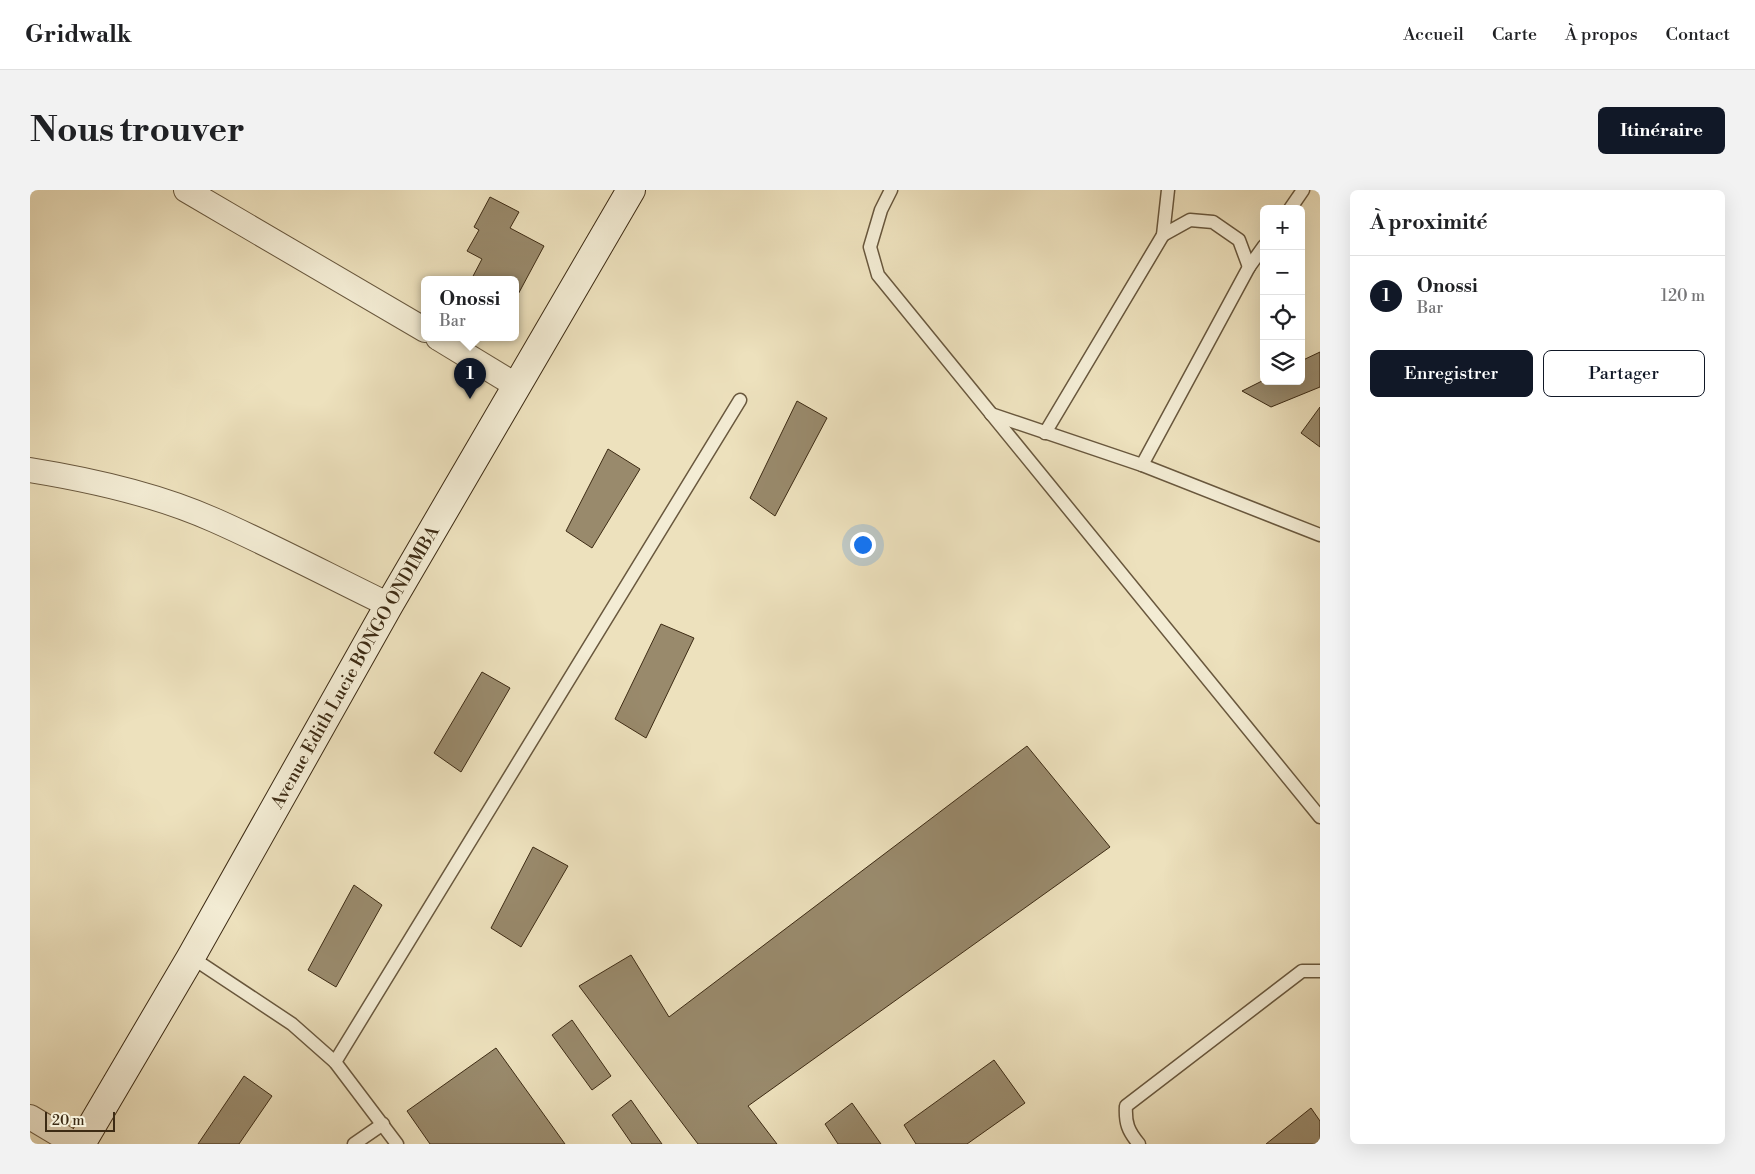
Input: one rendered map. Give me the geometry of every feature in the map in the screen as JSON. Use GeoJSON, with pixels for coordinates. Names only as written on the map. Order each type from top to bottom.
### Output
{"type":"FeatureCollection","features":[{"type":"Feature","properties":{"kind":"main road","name":"Avenue Edith Lucie BONGO ONDIMBA"},"geometry":{"type":"LineString","coordinates":[[80,1144],[191,957],[389,605],[631,190]]}},
{"type":"Feature","properties":{"kind":"street"},"geometry":{"type":"LineString","coordinates":[[186,190],[421,328]]}},
{"type":"Feature","properties":{"kind":"street"},"geometry":{"type":"LineString","coordinates":[[443,341],[517,386]]}},
{"type":"Feature","properties":{"kind":"street"},"geometry":{"type":"LineString","coordinates":[[30,470],[94,482],[170,503],[213,519],[389,605]]}},
{"type":"Feature","properties":{"kind":"street"},"geometry":{"type":"LineString","coordinates":[[30,1118],[75,1144]]}},
{"type":"Feature","properties":{"kind":"lane"},"geometry":{"type":"LineString","coordinates":[[891,190],[881,210],[870,247],[878,275],[1320,817]]}},
{"type":"Feature","properties":{"kind":"lane"},"geometry":{"type":"LineString","coordinates":[[1045,433],[1163,235],[1168,190]]}},
{"type":"Feature","properties":{"kind":"lane"},"geometry":{"type":"LineString","coordinates":[[1293,205],[1303,190]]}},
{"type":"Feature","properties":{"kind":"lane"},"geometry":{"type":"LineString","coordinates":[[1163,235],[1190,220],[1213,222],[1240,240],[1249,266]]}},
{"type":"Feature","properties":{"kind":"lane"},"geometry":{"type":"LineString","coordinates":[[1142,465],[1249,266],[1261,250]]}},
{"type":"Feature","properties":{"kind":"lane"},"geometry":{"type":"LineString","coordinates":[[335,1062],[740,400]]}},
{"type":"Feature","properties":{"kind":"lane"},"geometry":{"type":"LineString","coordinates":[[991,414],[1142,465],[1320,535]]}},
{"type":"Feature","properties":{"kind":"lane"},"geometry":{"type":"LineString","coordinates":[[191,957],[292,1024],[335,1062],[397,1144]]}},
{"type":"Feature","properties":{"kind":"lane"},"geometry":{"type":"LineString","coordinates":[[1139,1144],[1130,1134],[1125,1121],[1126,1106],[1302,971],[1320,971]]}},
{"type":"Feature","properties":{"kind":"lane"},"geometry":{"type":"LineString","coordinates":[[354,1144],[383,1124]]}},
{"type":"Feature","properties":{"kind":"building"},"geometry":{"type":"Polygon","coordinates":[[[490,197],[519,212],[510,228],[544,246],[519,293],[519,276],[473,276],[482,259],[467,251],[479,230],[474,227],[490,197]]]}},
{"type":"Feature","properties":{"kind":"building"},"geometry":{"type":"Polygon","coordinates":[[[1320,352],[1320,387],[1271,407],[1242,391],[1260,382],[1260,385],[1305,385],[1305,359],[1320,352]]]}},
{"type":"Feature","properties":{"kind":"building"},"geometry":{"type":"Polygon","coordinates":[[[797,401],[827,418],[775,516],[750,498],[797,401]]]}},
{"type":"Feature","properties":{"kind":"building"},"geometry":{"type":"Polygon","coordinates":[[[1320,407],[1320,447],[1301,433],[1320,407]]]}},
{"type":"Feature","properties":{"kind":"building"},"geometry":{"type":"Polygon","coordinates":[[[608,449],[640,469],[592,548],[566,531],[608,449]]]}},
{"type":"Feature","properties":{"kind":"building"},"geometry":{"type":"Polygon","coordinates":[[[661,624],[694,638],[646,738],[615,719],[661,624]]]}},
{"type":"Feature","properties":{"kind":"building"},"geometry":{"type":"Polygon","coordinates":[[[482,672],[510,688],[461,772],[434,753],[482,672]]]}},
{"type":"Feature","properties":{"kind":"building"},"geometry":{"type":"Polygon","coordinates":[[[1027,746],[1110,847],[748,1106],[777,1144],[698,1144],[579,986],[631,955],[669,1017],[1027,746]]]}},
{"type":"Feature","properties":{"kind":"building"},"geometry":{"type":"Polygon","coordinates":[[[533,847],[568,866],[521,947],[491,928],[533,847]]]}},
{"type":"Feature","properties":{"kind":"building"},"geometry":{"type":"Polygon","coordinates":[[[354,885],[382,905],[336,987],[308,970],[354,885]]]}},
{"type":"Feature","properties":{"kind":"building"},"geometry":{"type":"Polygon","coordinates":[[[572,1020],[611,1076],[592,1090],[552,1035],[572,1020]]]}},
{"type":"Feature","properties":{"kind":"building"},"geometry":{"type":"Polygon","coordinates":[[[496,1048],[565,1144],[430,1144],[407,1111],[496,1048]]]}},
{"type":"Feature","properties":{"kind":"building"},"geometry":{"type":"Polygon","coordinates":[[[994,1060],[1025,1103],[967,1144],[916,1144],[904,1125],[994,1060]]]}},
{"type":"Feature","properties":{"kind":"building"},"geometry":{"type":"Polygon","coordinates":[[[244,1076],[272,1096],[239,1144],[198,1144],[244,1076]]]}},
{"type":"Feature","properties":{"kind":"building"},"geometry":{"type":"Polygon","coordinates":[[[631,1100],[662,1144],[632,1144],[612,1115],[631,1100]]]}},
{"type":"Feature","properties":{"kind":"building"},"geometry":{"type":"Polygon","coordinates":[[[852,1103],[881,1144],[838,1144],[825,1124],[852,1103]]]}},
{"type":"Feature","properties":{"kind":"building"},"geometry":{"type":"Polygon","coordinates":[[[1311,1108],[1320,1121],[1320,1144],[1266,1144],[1311,1108]]]}},
{"type":"Feature","properties":{"kind":"place","name":"Onossi"},"geometry":{"type":"Point","coordinates":[470,399]}}]}
